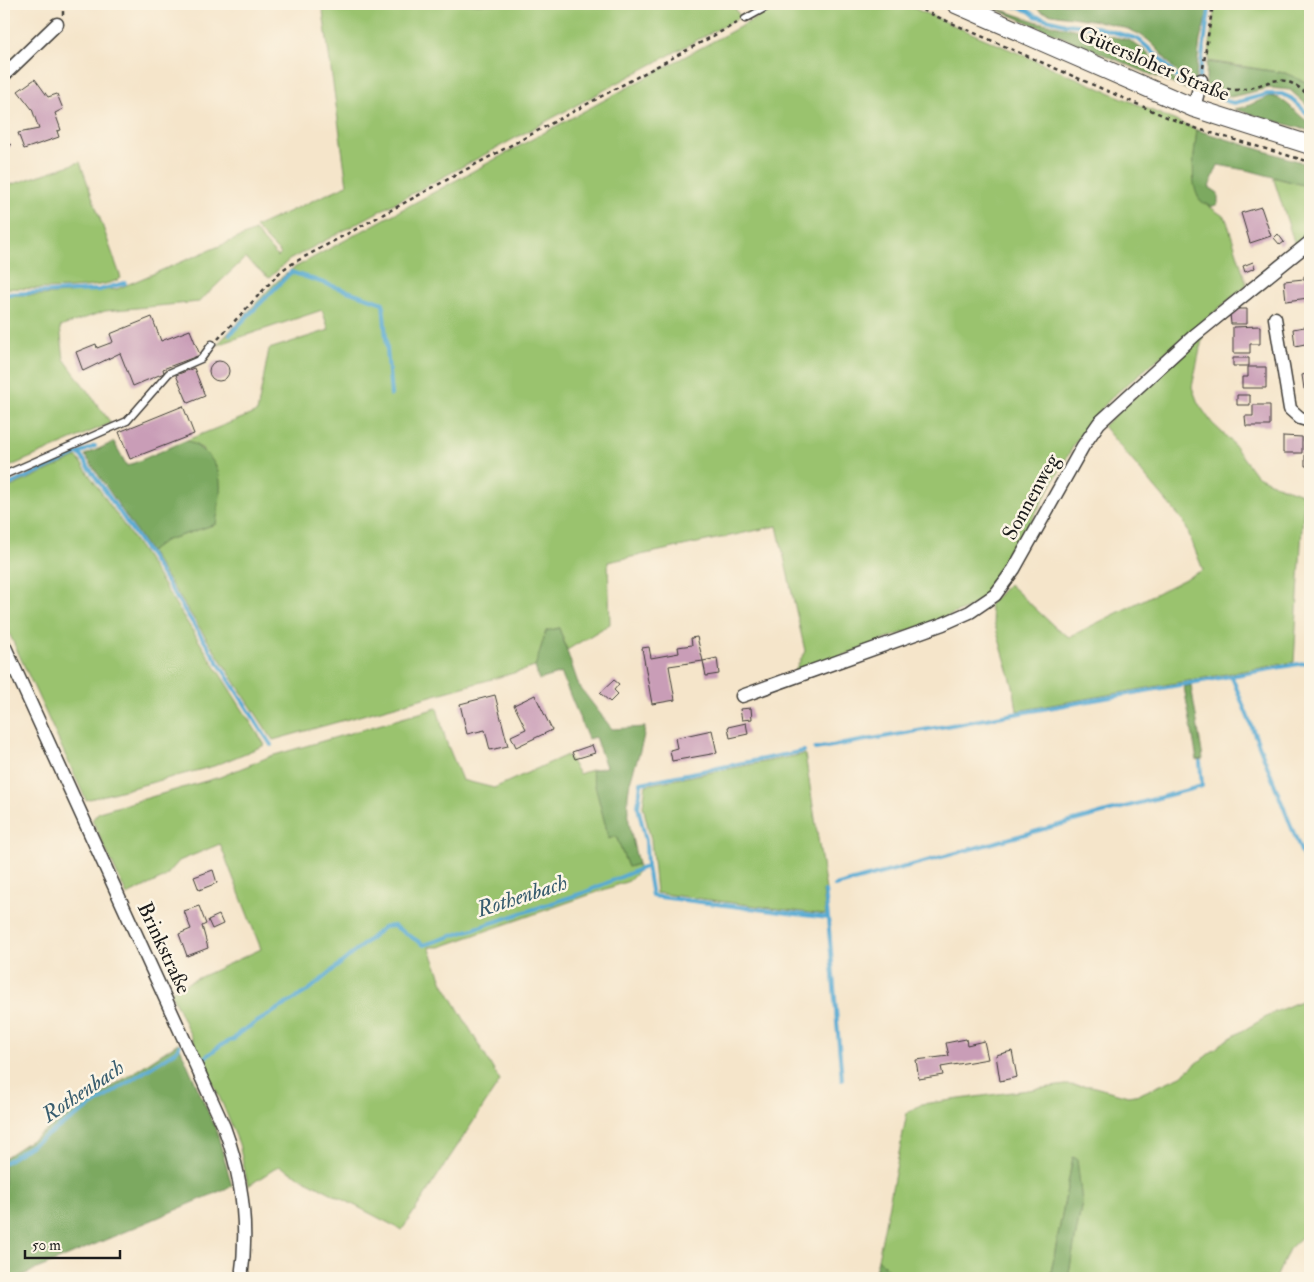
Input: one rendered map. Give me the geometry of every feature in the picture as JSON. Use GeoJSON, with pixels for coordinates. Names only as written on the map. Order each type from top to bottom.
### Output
{"type":"FeatureCollection","features":[{"type":"Feature","properties":{"kind":"main road","name":"Gütersloher Straße"},"geometry":{"type":"LineString","coordinates":[[956,4],[1194,108],[1310,145]]}},
{"type":"Feature","properties":{"kind":"street"},"geometry":{"type":"LineString","coordinates":[[4,75],[57,24]]}},
{"type":"Feature","properties":{"kind":"street"},"geometry":{"type":"LineString","coordinates":[[1194,108],[1201,80]]}},
{"type":"Feature","properties":{"kind":"street","name":"Sonnenweg"},"geometry":{"type":"LineString","coordinates":[[742,696],[943,624],[970,612],[995,594],[1014,569],[1083,446],[1099,423],[1195,335],[1310,242]]}},
{"type":"Feature","properties":{"kind":"street"},"geometry":{"type":"LineString","coordinates":[[1275,318],[1290,409],[1300,418],[1310,421]]}},
{"type":"Feature","properties":{"kind":"street","name":"Brinkstraße"},"geometry":{"type":"LineString","coordinates":[[4,645],[224,1127],[242,1187],[244,1221],[241,1278]]}},
{"type":"Feature","properties":{"kind":"lane"},"geometry":{"type":"LineString","coordinates":[[745,19],[772,4]]}},
{"type":"Feature","properties":{"kind":"lane"},"geometry":{"type":"LineString","coordinates":[[4,475],[127,421],[169,373],[201,359],[212,344]]}},
{"type":"Feature","properties":{"kind":"path"},"geometry":{"type":"LineString","coordinates":[[908,4],[1176,120],[1310,162]]}},
{"type":"Feature","properties":{"kind":"path"},"geometry":{"type":"LineString","coordinates":[[1213,4],[1201,80],[1234,90],[1275,79],[1291,83],[1310,96]]}},
{"type":"Feature","properties":{"kind":"path"},"geometry":{"type":"LineString","coordinates":[[212,344],[282,270],[295,262],[745,19]]}},
{"type":"Feature","properties":{"kind":"green space"},"geometry":{"type":"Polygon","coordinates":[[[322,4],[733,4],[740,17],[289,260],[269,278],[245,258],[199,302],[105,311],[60,327],[64,359],[111,423],[4,469],[4,295],[42,295],[117,289],[255,231],[278,257],[281,254],[255,227],[347,185],[322,4]]]}},
{"type":"Feature","properties":{"kind":"green space"},"geometry":{"type":"Polygon","coordinates":[[[782,4],[904,4],[1197,130],[1193,166],[1200,200],[1226,218],[1247,285],[1113,396],[1092,420],[1075,443],[992,591],[966,609],[793,674],[805,651],[777,526],[608,562],[610,624],[567,650],[559,628],[546,631],[535,667],[273,740],[150,552],[164,541],[216,524],[203,449],[187,440],[257,412],[269,349],[329,330],[322,310],[217,345],[275,283],[292,269],[782,4]]]}},
{"type":"Feature","properties":{"kind":"green space"},"geometry":{"type":"Polygon","coordinates":[[[984,4],[1038,22],[1129,40],[1145,51],[1172,78],[1190,91],[984,4]]]}},
{"type":"Feature","properties":{"kind":"green space"},"geometry":{"type":"Polygon","coordinates":[[[1019,4],[1210,4],[1200,40],[1195,85],[1180,75],[1147,39],[1139,34],[1116,25],[1042,12],[1037,8],[1019,4]]]}},
{"type":"Feature","properties":{"kind":"green space"},"geometry":{"type":"Polygon","coordinates":[[[1215,4],[1310,4],[1310,84],[1285,73],[1208,61],[1215,4]]]}},
{"type":"Feature","properties":{"kind":"green space"},"geometry":{"type":"Polygon","coordinates":[[[1207,62],[1285,73],[1310,84],[1310,108],[1290,90],[1269,88],[1231,97],[1205,92],[1207,62]]]}},
{"type":"Feature","properties":{"kind":"green space"},"geometry":{"type":"Polygon","coordinates":[[[1270,96],[1286,103],[1310,123],[1310,131],[1234,109],[1245,107],[1270,96]]]}},
{"type":"Feature","properties":{"kind":"green space"},"geometry":{"type":"Polygon","coordinates":[[[1197,130],[1310,165],[1310,187],[1251,171],[1218,165],[1209,187],[1218,193],[1218,204],[1211,207],[1201,201],[1197,195],[1193,177],[1197,130]]]}},
{"type":"Feature","properties":{"kind":"green space"},"geometry":{"type":"Polygon","coordinates":[[[80,162],[121,278],[112,282],[82,287],[47,289],[4,288],[4,187],[80,162]]]}},
{"type":"Feature","properties":{"kind":"green space"},"geometry":{"type":"Polygon","coordinates":[[[1273,177],[1310,187],[1310,237],[1296,248],[1273,177]]]}},
{"type":"Feature","properties":{"kind":"green space"},"geometry":{"type":"Polygon","coordinates":[[[1203,335],[1192,387],[1198,403],[1212,423],[1230,440],[1256,475],[1304,495],[1294,662],[1017,711],[1014,690],[989,605],[1009,584],[1055,627],[1069,637],[1203,570],[1184,522],[1103,426],[1203,335]]]}},
{"type":"Feature","properties":{"kind":"green space"},"geometry":{"type":"Polygon","coordinates":[[[187,440],[210,457],[216,466],[219,476],[220,497],[216,524],[164,541],[150,552],[85,455],[114,442],[127,466],[187,440]]]}},
{"type":"Feature","properties":{"kind":"green space"},"geometry":{"type":"Polygon","coordinates":[[[77,457],[145,556],[265,745],[214,766],[86,800],[4,622],[4,490],[77,457]]]}},
{"type":"Feature","properties":{"kind":"green space"},"geometry":{"type":"Polygon","coordinates":[[[559,628],[579,686],[612,729],[645,727],[628,795],[629,821],[638,864],[628,867],[616,836],[609,839],[591,770],[606,767],[595,737],[588,739],[561,673],[539,680],[535,667],[546,631],[559,628]]]}},
{"type":"Feature","properties":{"kind":"green space"},"geometry":{"type":"Polygon","coordinates":[[[1191,685],[1203,759],[1197,760],[1184,687],[1191,685]]]}},
{"type":"Feature","properties":{"kind":"green space"},"geometry":{"type":"Polygon","coordinates":[[[437,708],[446,741],[462,780],[494,788],[567,755],[579,774],[591,770],[609,838],[616,836],[628,867],[638,864],[638,872],[629,881],[440,947],[429,947],[443,983],[500,1081],[402,1230],[279,1166],[248,1186],[239,1144],[170,991],[261,949],[220,844],[179,861],[165,877],[127,895],[92,820],[99,812],[220,777],[271,756],[437,708]]]}},
{"type":"Feature","properties":{"kind":"green space"},"geometry":{"type":"Polygon","coordinates":[[[805,754],[826,890],[823,891],[826,915],[656,893],[651,840],[643,806],[646,785],[805,754]]]}},
{"type":"Feature","properties":{"kind":"green space"},"geometry":{"type":"Polygon","coordinates":[[[1310,997],[1310,1229],[1289,1249],[1276,1278],[1068,1278],[1082,1202],[1073,1157],[1050,1278],[897,1278],[878,1259],[907,1113],[922,1104],[1066,1085],[1091,1086],[1128,1096],[1140,1094],[1181,1076],[1225,1041],[1275,1012],[1310,997]]]}},
{"type":"Feature","properties":{"kind":"green space"},"geometry":{"type":"Polygon","coordinates":[[[178,1043],[217,1132],[232,1186],[16,1278],[4,1278],[4,1158],[178,1043]]]}},
{"type":"Feature","properties":{"kind":"green space"},"geometry":{"type":"Polygon","coordinates":[[[1073,1157],[1077,1159],[1082,1202],[1068,1278],[1050,1278],[1073,1157]]]}},
{"type":"Feature","properties":{"kind":"green space"},"geometry":{"type":"Polygon","coordinates":[[[878,1259],[897,1278],[883,1278],[875,1271],[878,1259]]]}},
{"type":"Feature","properties":{"kind":"building"},"geometry":{"type":"Polygon","coordinates":[[[35,79],[48,97],[57,94],[63,109],[55,113],[61,130],[57,131],[59,137],[24,149],[18,133],[39,129],[32,109],[18,91],[35,79]]]}},
{"type":"Feature","properties":{"kind":"building"},"geometry":{"type":"Polygon","coordinates":[[[4,140],[11,145],[4,154],[4,140]]]}},
{"type":"Feature","properties":{"kind":"building"},"geometry":{"type":"Polygon","coordinates":[[[1261,207],[1271,236],[1250,243],[1241,213],[1261,207]]]}},
{"type":"Feature","properties":{"kind":"building"},"geometry":{"type":"Polygon","coordinates":[[[1278,234],[1284,242],[1280,245],[1274,238],[1278,234]]]}},
{"type":"Feature","properties":{"kind":"building"},"geometry":{"type":"Polygon","coordinates":[[[1253,262],[1255,268],[1245,272],[1243,266],[1253,262]]]}},
{"type":"Feature","properties":{"kind":"building"},"geometry":{"type":"Polygon","coordinates":[[[1310,275],[1310,288],[1307,289],[1308,298],[1286,301],[1284,281],[1304,279],[1304,276],[1310,275]]]}},
{"type":"Feature","properties":{"kind":"building"},"geometry":{"type":"Polygon","coordinates":[[[1237,309],[1247,309],[1247,324],[1231,324],[1230,314],[1237,309]]]}},
{"type":"Feature","properties":{"kind":"building"},"geometry":{"type":"Polygon","coordinates":[[[152,317],[161,341],[190,330],[200,355],[163,369],[164,373],[133,386],[120,353],[83,371],[76,352],[96,344],[97,348],[113,342],[110,334],[152,317]]]}},
{"type":"Feature","properties":{"kind":"building"},"geometry":{"type":"Polygon","coordinates":[[[1260,326],[1260,344],[1250,344],[1250,353],[1233,353],[1233,327],[1260,326]]]}},
{"type":"Feature","properties":{"kind":"building"},"geometry":{"type":"Polygon","coordinates":[[[1310,326],[1310,343],[1295,346],[1293,329],[1310,326]]]}},
{"type":"Feature","properties":{"kind":"building"},"geometry":{"type":"Polygon","coordinates":[[[1233,358],[1249,358],[1249,366],[1233,366],[1233,358]]]}},
{"type":"Feature","properties":{"kind":"building"},"geometry":{"type":"Polygon","coordinates":[[[219,361],[226,364],[229,371],[226,378],[219,381],[212,378],[209,371],[212,364],[219,361]]]}},
{"type":"Feature","properties":{"kind":"building"},"geometry":{"type":"Polygon","coordinates":[[[1248,367],[1266,367],[1266,388],[1242,388],[1242,377],[1248,377],[1248,367]]]}},
{"type":"Feature","properties":{"kind":"building"},"geometry":{"type":"Polygon","coordinates":[[[194,368],[205,396],[188,403],[176,375],[194,368]]]}},
{"type":"Feature","properties":{"kind":"building"},"geometry":{"type":"Polygon","coordinates":[[[1310,373],[1310,388],[1304,389],[1302,375],[1310,373]]]}},
{"type":"Feature","properties":{"kind":"building"},"geometry":{"type":"Polygon","coordinates":[[[1237,395],[1250,395],[1250,405],[1237,405],[1237,395]]]}},
{"type":"Feature","properties":{"kind":"building"},"geometry":{"type":"Polygon","coordinates":[[[1253,405],[1270,405],[1270,426],[1246,426],[1245,416],[1253,416],[1253,405]]]}},
{"type":"Feature","properties":{"kind":"building"},"geometry":{"type":"Polygon","coordinates":[[[183,406],[194,434],[130,459],[119,432],[183,406]]]}},
{"type":"Feature","properties":{"kind":"building"},"geometry":{"type":"Polygon","coordinates":[[[1283,436],[1302,437],[1302,453],[1283,453],[1283,436]]]}},
{"type":"Feature","properties":{"kind":"building"},"geometry":{"type":"Polygon","coordinates":[[[1305,452],[1310,452],[1310,466],[1305,466],[1305,452]]]}},
{"type":"Feature","properties":{"kind":"building"},"geometry":{"type":"Polygon","coordinates":[[[697,637],[703,661],[669,666],[675,700],[652,704],[642,648],[649,647],[651,658],[679,653],[678,647],[692,645],[691,638],[697,637]]]}},
{"type":"Feature","properties":{"kind":"building"},"geometry":{"type":"Polygon","coordinates":[[[717,658],[719,674],[706,676],[703,661],[717,658]]]}},
{"type":"Feature","properties":{"kind":"building"},"geometry":{"type":"Polygon","coordinates":[[[614,680],[619,684],[614,690],[618,694],[610,702],[600,693],[614,680]]]}},
{"type":"Feature","properties":{"kind":"building"},"geometry":{"type":"Polygon","coordinates":[[[495,695],[508,746],[490,750],[485,730],[467,734],[460,704],[495,695]]]}},
{"type":"Feature","properties":{"kind":"building"},"geometry":{"type":"Polygon","coordinates":[[[535,695],[552,730],[516,747],[511,736],[526,729],[514,705],[535,695]]]}},
{"type":"Feature","properties":{"kind":"building"},"geometry":{"type":"Polygon","coordinates":[[[751,708],[752,719],[742,720],[740,709],[751,708]]]}},
{"type":"Feature","properties":{"kind":"building"},"geometry":{"type":"Polygon","coordinates":[[[746,723],[748,734],[730,738],[728,727],[746,723]]]}},
{"type":"Feature","properties":{"kind":"building"},"geometry":{"type":"Polygon","coordinates":[[[712,730],[717,753],[672,761],[670,750],[677,748],[675,738],[712,730]]]}},
{"type":"Feature","properties":{"kind":"building"},"geometry":{"type":"Polygon","coordinates":[[[592,745],[595,753],[575,759],[572,752],[592,745]]]}},
{"type":"Feature","properties":{"kind":"building"},"geometry":{"type":"Polygon","coordinates":[[[213,870],[217,883],[199,890],[194,877],[213,870]]]}},
{"type":"Feature","properties":{"kind":"building"},"geometry":{"type":"Polygon","coordinates":[[[199,906],[206,924],[202,926],[208,948],[187,956],[179,934],[191,929],[184,911],[199,906]]]}},
{"type":"Feature","properties":{"kind":"building"},"geometry":{"type":"Polygon","coordinates":[[[219,915],[223,924],[212,929],[208,920],[219,915]]]}},
{"type":"Feature","properties":{"kind":"building"},"geometry":{"type":"Polygon","coordinates":[[[966,1039],[967,1045],[984,1041],[988,1059],[941,1067],[943,1075],[919,1079],[916,1060],[949,1056],[946,1043],[966,1039]]]}},
{"type":"Feature","properties":{"kind":"building"},"geometry":{"type":"Polygon","coordinates":[[[1012,1051],[1017,1077],[1000,1081],[996,1055],[1012,1051]]]}},
{"type":"Feature","properties":{"kind":"waterway"},"geometry":{"type":"LineString","coordinates":[[997,4],[1012,5],[1029,11],[1035,16],[1066,24],[1096,27],[1138,39],[1161,59],[1181,82],[1234,103],[1268,94],[1282,94],[1291,98],[1310,116]]}},
{"type":"Feature","properties":{"kind":"waterway"},"geometry":{"type":"LineString","coordinates":[[1199,78],[1210,4]]}},
{"type":"Feature","properties":{"kind":"waterway"},"geometry":{"type":"LineString","coordinates":[[230,334],[291,272],[383,303],[391,395]]}},
{"type":"Feature","properties":{"kind":"waterway"},"geometry":{"type":"LineString","coordinates":[[4,294],[99,290],[125,283]]}},
{"type":"Feature","properties":{"kind":"waterway"},"geometry":{"type":"LineString","coordinates":[[4,487],[95,446]]}},
{"type":"Feature","properties":{"kind":"waterway"},"geometry":{"type":"LineString","coordinates":[[79,453],[149,555],[271,745]]}},
{"type":"Feature","properties":{"kind":"waterway"},"geometry":{"type":"LineString","coordinates":[[815,749],[1310,662]]}},
{"type":"Feature","properties":{"kind":"waterway"},"geometry":{"type":"LineString","coordinates":[[1232,677],[1310,874]]}},
{"type":"Feature","properties":{"kind":"waterway","name":"Rothenbach"},"geometry":{"type":"LineString","coordinates":[[203,1059],[221,1045],[234,1039],[239,1033],[309,990],[384,927],[394,926],[424,945],[583,893],[647,866],[646,841],[638,807],[641,783],[804,751]]}},
{"type":"Feature","properties":{"kind":"waterway"},"geometry":{"type":"LineString","coordinates":[[835,886],[1202,786],[1200,762]]}},
{"type":"Feature","properties":{"kind":"waterway"},"geometry":{"type":"LineString","coordinates":[[647,866],[652,896],[828,918],[825,891]]}},
{"type":"Feature","properties":{"kind":"waterway"},"geometry":{"type":"LineString","coordinates":[[828,918],[842,1080]]}},
{"type":"Feature","properties":{"kind":"waterway","name":"Rothenbach"},"geometry":{"type":"LineString","coordinates":[[4,1163],[176,1051],[180,1045]]}}]}
